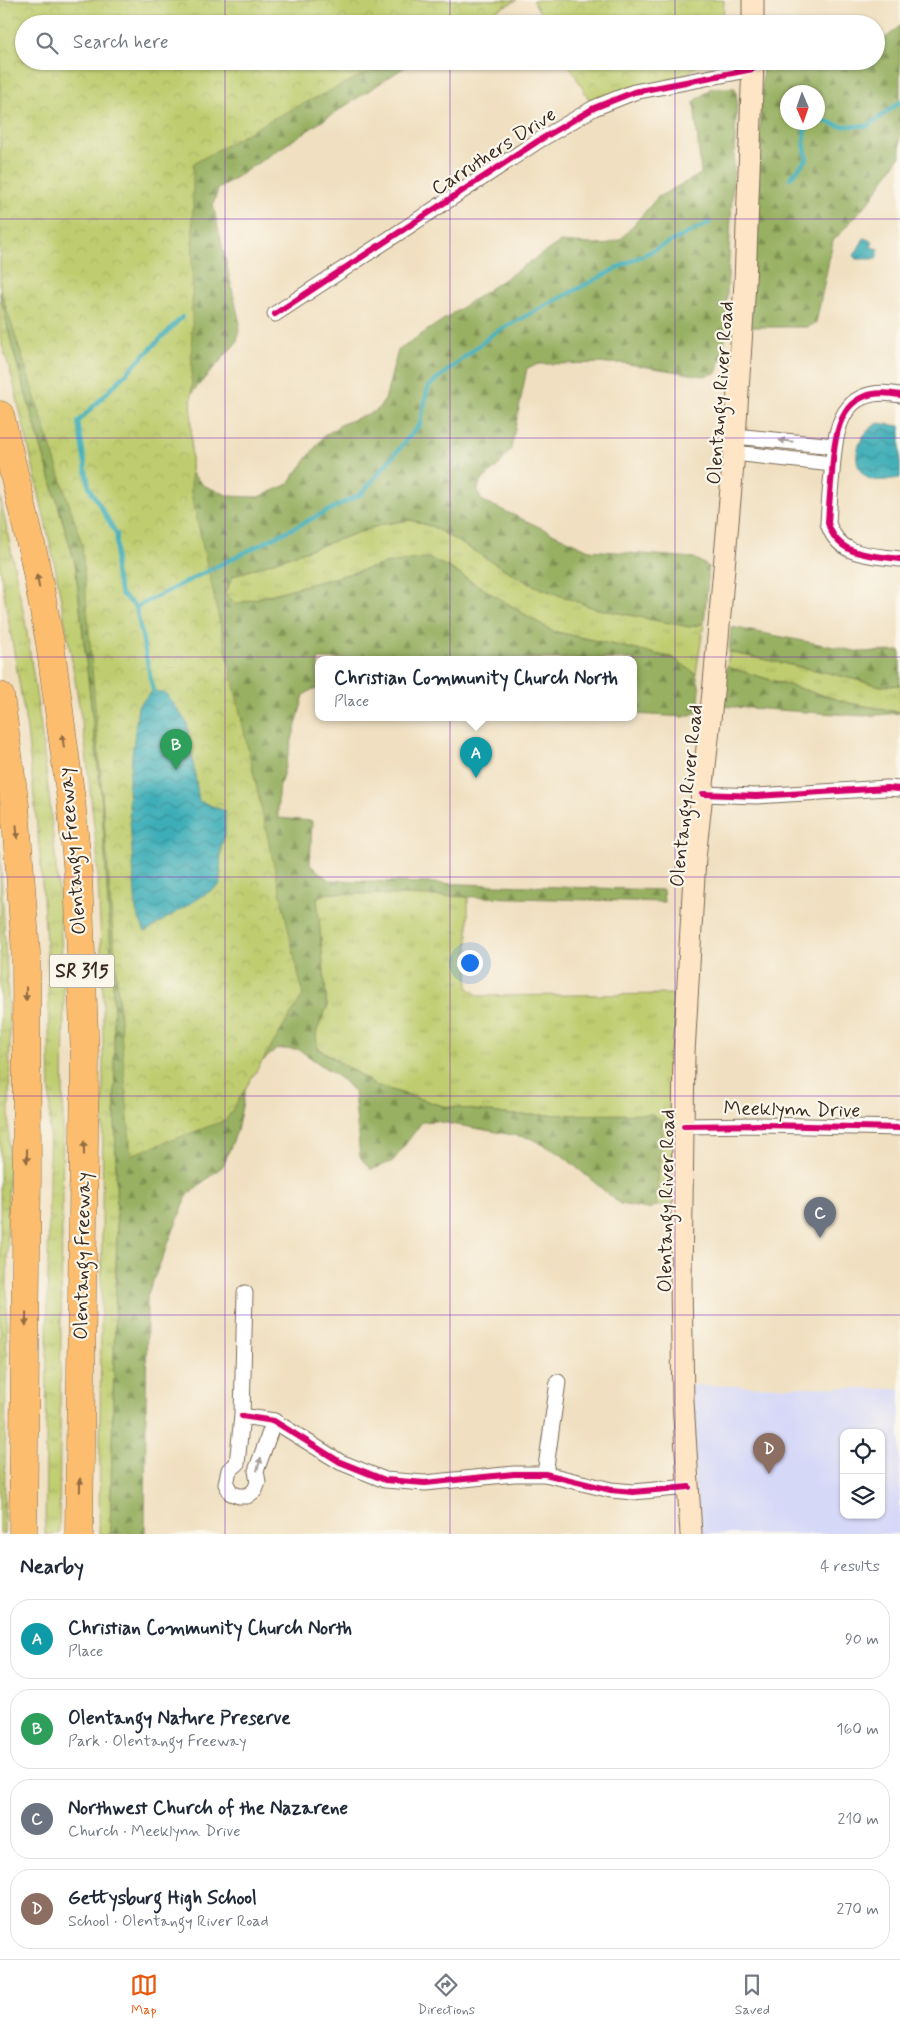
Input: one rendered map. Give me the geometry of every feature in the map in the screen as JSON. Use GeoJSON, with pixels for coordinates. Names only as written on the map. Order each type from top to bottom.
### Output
{"type":"FeatureCollection","features":[{"type":"Feature","properties":{"kind":"highway","name":"Olentangy Freeway"},"geometry":{"type":"LineString","coordinates":[[0,415],[32,548],[48,634],[71,800],[78,875],[84,1060],[79,1534]]}},
{"type":"Feature","properties":{"kind":"highway","name":"SR 315"},"geometry":{"type":"LineString","coordinates":[[0,696],[15,806],[26,953],[27,1172],[23,1534]]}},
{"type":"Feature","properties":{"kind":"main road"},"geometry":{"type":"LineString","coordinates":[[753,0],[753,15]]}},
{"type":"Feature","properties":{"kind":"main road","name":"Olentangy River Road"},"geometry":{"type":"LineString","coordinates":[[691,1534],[683,1401],[681,1281],[684,1053],[695,858],[723,592],[734,444],[745,282],[752,70]]}},
{"type":"Feature","properties":{"kind":"street","name":"Carruthers Drive"},"geometry":{"type":"LineString","coordinates":[[275,314],[538,142],[594,108],[634,92],[730,70]]}},
{"type":"Feature","properties":{"kind":"street"},"geometry":{"type":"LineString","coordinates":[[900,396],[884,392],[870,394],[850,405],[844,414],[834,446],[828,523],[841,546],[858,553],[900,559]]}},
{"type":"Feature","properties":{"kind":"street"},"geometry":{"type":"LineString","coordinates":[[734,444],[834,446]]}},
{"type":"Feature","properties":{"kind":"street"},"geometry":{"type":"LineString","coordinates":[[734,444],[832,464]]}},
{"type":"Feature","properties":{"kind":"street"},"geometry":{"type":"LineString","coordinates":[[702,794],[756,796],[886,788],[900,789]]}},
{"type":"Feature","properties":{"kind":"street","name":"Meeklynn Drive"},"geometry":{"type":"LineString","coordinates":[[684,1126],[762,1125],[900,1128]]}},
{"type":"Feature","properties":{"kind":"street"},"geometry":{"type":"LineString","coordinates":[[245,1293],[242,1416],[237,1464],[229,1470],[226,1484],[231,1493],[247,1496],[255,1490],[258,1482],[256,1471],[274,1421]]}},
{"type":"Feature","properties":{"kind":"street"},"geometry":{"type":"LineString","coordinates":[[545,1474],[558,1382]]}},
{"type":"Feature","properties":{"kind":"street"},"geometry":{"type":"LineString","coordinates":[[242,1416],[274,1421],[340,1462],[384,1480],[425,1483],[514,1474],[545,1474],[611,1490],[633,1492],[689,1488]]}},
{"type":"Feature","properties":{"kind":"shaded area"},"geometry":{"type":"Polygon","coordinates":[[[689,1385],[900,1389],[900,1534],[698,1534],[689,1385]]]}},
{"type":"Feature","properties":{"kind":"green space"},"geometry":{"type":"Polygon","coordinates":[[[0,0],[508,0],[485,15],[15,15],[15,70],[400,70],[218,189],[213,205],[240,324],[237,342],[173,414],[174,454],[203,485],[229,496],[259,497],[287,485],[324,436],[342,424],[376,411],[385,400],[398,350],[560,242],[604,245],[621,239],[658,197],[701,174],[694,102],[711,88],[735,88],[737,99],[724,353],[716,373],[703,376],[623,363],[539,364],[527,368],[511,449],[499,465],[480,482],[478,490],[481,500],[589,550],[694,558],[709,567],[704,623],[690,627],[594,608],[532,585],[433,527],[411,520],[383,524],[233,576],[225,593],[236,604],[393,562],[428,558],[448,567],[552,631],[673,658],[696,674],[700,689],[698,712],[684,717],[637,714],[637,656],[315,656],[315,689],[304,695],[278,793],[278,818],[312,821],[310,865],[329,880],[663,890],[664,902],[328,893],[317,897],[327,1007],[316,1033],[317,1048],[375,1085],[443,1106],[513,1115],[652,1114],[662,1121],[656,1206],[648,1209],[620,1204],[562,1155],[530,1138],[435,1121],[422,1122],[393,1161],[371,1170],[360,1157],[354,1092],[344,1081],[298,1049],[277,1049],[249,1072],[237,1131],[223,1166],[188,1194],[147,1296],[145,1534],[110,1534],[117,1229],[113,981],[101,793],[75,563],[13,350],[0,293],[0,0]]]}},
{"type":"Feature","properties":{"kind":"green space"},"geometry":{"type":"Polygon","coordinates":[[[0,0],[517,0],[486,15],[15,15],[15,70],[373,70],[272,119],[193,164],[191,493],[303,995],[226,1120],[131,1155],[82,544],[0,288],[0,0]]]}},
{"type":"Feature","properties":{"kind":"green space"},"geometry":{"type":"Polygon","coordinates":[[[533,0],[724,0],[723,15],[541,15],[533,0]]]}},
{"type":"Feature","properties":{"kind":"green space"},"geometry":{"type":"Polygon","coordinates":[[[900,26],[900,156],[871,199],[833,241],[816,323],[808,327],[751,327],[763,70],[885,70],[885,38],[900,26]]]}},
{"type":"Feature","properties":{"kind":"green space"},"geometry":{"type":"Polygon","coordinates":[[[572,70],[692,70],[673,84],[594,108],[572,70]]]}},
{"type":"Feature","properties":{"kind":"green space"},"geometry":{"type":"Polygon","coordinates":[[[0,293],[13,350],[75,563],[101,793],[113,981],[117,1229],[110,1534],[99,1534],[103,995],[97,854],[85,743],[72,661],[55,566],[30,453],[12,377],[0,338],[0,293]]]}},
{"type":"Feature","properties":{"kind":"green space"},"geometry":{"type":"Polygon","coordinates":[[[0,496],[25,620],[40,720],[59,896],[64,1000],[59,1534],[45,1534],[50,1094],[48,972],[40,855],[27,730],[0,569],[0,496]]]}},
{"type":"Feature","properties":{"kind":"green space"},"geometry":{"type":"Polygon","coordinates":[[[411,520],[433,527],[532,585],[594,608],[690,627],[704,623],[696,674],[673,658],[552,631],[448,567],[428,559],[393,562],[236,604],[225,593],[233,576],[383,524],[411,520]]]}},
{"type":"Feature","properties":{"kind":"green space"},"geometry":{"type":"Polygon","coordinates":[[[731,627],[860,652],[900,651],[900,685],[881,686],[729,652],[731,627]]]}},
{"type":"Feature","properties":{"kind":"green space"},"geometry":{"type":"Polygon","coordinates":[[[729,652],[881,686],[900,685],[900,712],[849,703],[727,667],[729,652]]]}},
{"type":"Feature","properties":{"kind":"green space"},"geometry":{"type":"Polygon","coordinates":[[[727,667],[849,703],[900,713],[864,716],[721,706],[727,667]]]}},
{"type":"Feature","properties":{"kind":"green space"},"geometry":{"type":"Polygon","coordinates":[[[0,853],[10,1031],[4,1534],[0,1534],[0,853]]]}},
{"type":"Feature","properties":{"kind":"green space"},"geometry":{"type":"Polygon","coordinates":[[[328,893],[468,897],[468,988],[479,996],[678,994],[672,1205],[656,1206],[662,1121],[513,1115],[443,1106],[375,1085],[317,1047],[316,1033],[327,1007],[317,897],[328,893]]]}},
{"type":"Feature","properties":{"kind":"water"},"geometry":{"type":"Polygon","coordinates":[[[864,238],[873,241],[871,247],[879,249],[876,259],[856,259],[854,256],[864,238]]]}},
{"type":"Feature","properties":{"kind":"water"},"geometry":{"type":"Polygon","coordinates":[[[879,423],[900,426],[900,478],[872,480],[860,470],[857,462],[858,446],[866,432],[879,423]]]}},
{"type":"Feature","properties":{"kind":"water"},"geometry":{"type":"Polygon","coordinates":[[[153,690],[167,694],[187,723],[199,801],[225,811],[225,834],[221,847],[220,885],[145,932],[136,911],[128,789],[138,706],[153,690]]]}},
{"type":"Feature","properties":{"kind":"waterway"},"geometry":{"type":"LineString","coordinates":[[825,121],[840,126],[868,126],[900,102]]}},
{"type":"Feature","properties":{"kind":"waterway"},"geometry":{"type":"LineString","coordinates":[[790,178],[807,159],[804,142],[805,130]]}},
{"type":"Feature","properties":{"kind":"waterway"},"geometry":{"type":"LineString","coordinates":[[136,607],[361,494],[420,424],[428,387],[494,333],[619,267],[709,223]]}},
{"type":"Feature","properties":{"kind":"waterway"},"geometry":{"type":"LineString","coordinates":[[153,690],[136,607],[121,594],[115,572],[117,535],[89,487],[78,422],[182,317]]}},
{"type":"Feature","properties":{"kind":"cycle path"},"geometry":{"type":"LineString","coordinates":[[275,314],[538,141],[594,108],[634,92],[748,70]]}},
{"type":"Feature","properties":{"kind":"cycle path"},"geometry":{"type":"LineString","coordinates":[[900,395],[881,393],[865,396],[854,402],[845,412],[836,439],[833,456],[828,523],[839,542],[848,548],[867,555],[900,559]]}},
{"type":"Feature","properties":{"kind":"cycle path"},"geometry":{"type":"LineString","coordinates":[[703,794],[756,796],[887,788],[900,789]]}},
{"type":"Feature","properties":{"kind":"cycle path"},"geometry":{"type":"LineString","coordinates":[[684,1126],[762,1125],[900,1128]]}},
{"type":"Feature","properties":{"kind":"cycle path"},"geometry":{"type":"LineString","coordinates":[[242,1416],[274,1421],[340,1462],[385,1480],[425,1483],[514,1474],[545,1474],[611,1490],[633,1492],[689,1487]]}},
{"type":"Feature","properties":{"kind":"place","name":"Olentangy Nature Preserve"},"geometry":{"type":"Point","coordinates":[176,770]}},
{"type":"Feature","properties":{"kind":"place","name":"Christian Community Church North"},"geometry":{"type":"Point","coordinates":[476,778]}},
{"type":"Feature","properties":{"kind":"place","name":"Northwest Church of the Nazarene"},"geometry":{"type":"Point","coordinates":[820,1238]}},
{"type":"Feature","properties":{"kind":"place","name":"Gettysburg High School"},"geometry":{"type":"Point","coordinates":[769,1474]}}]}
